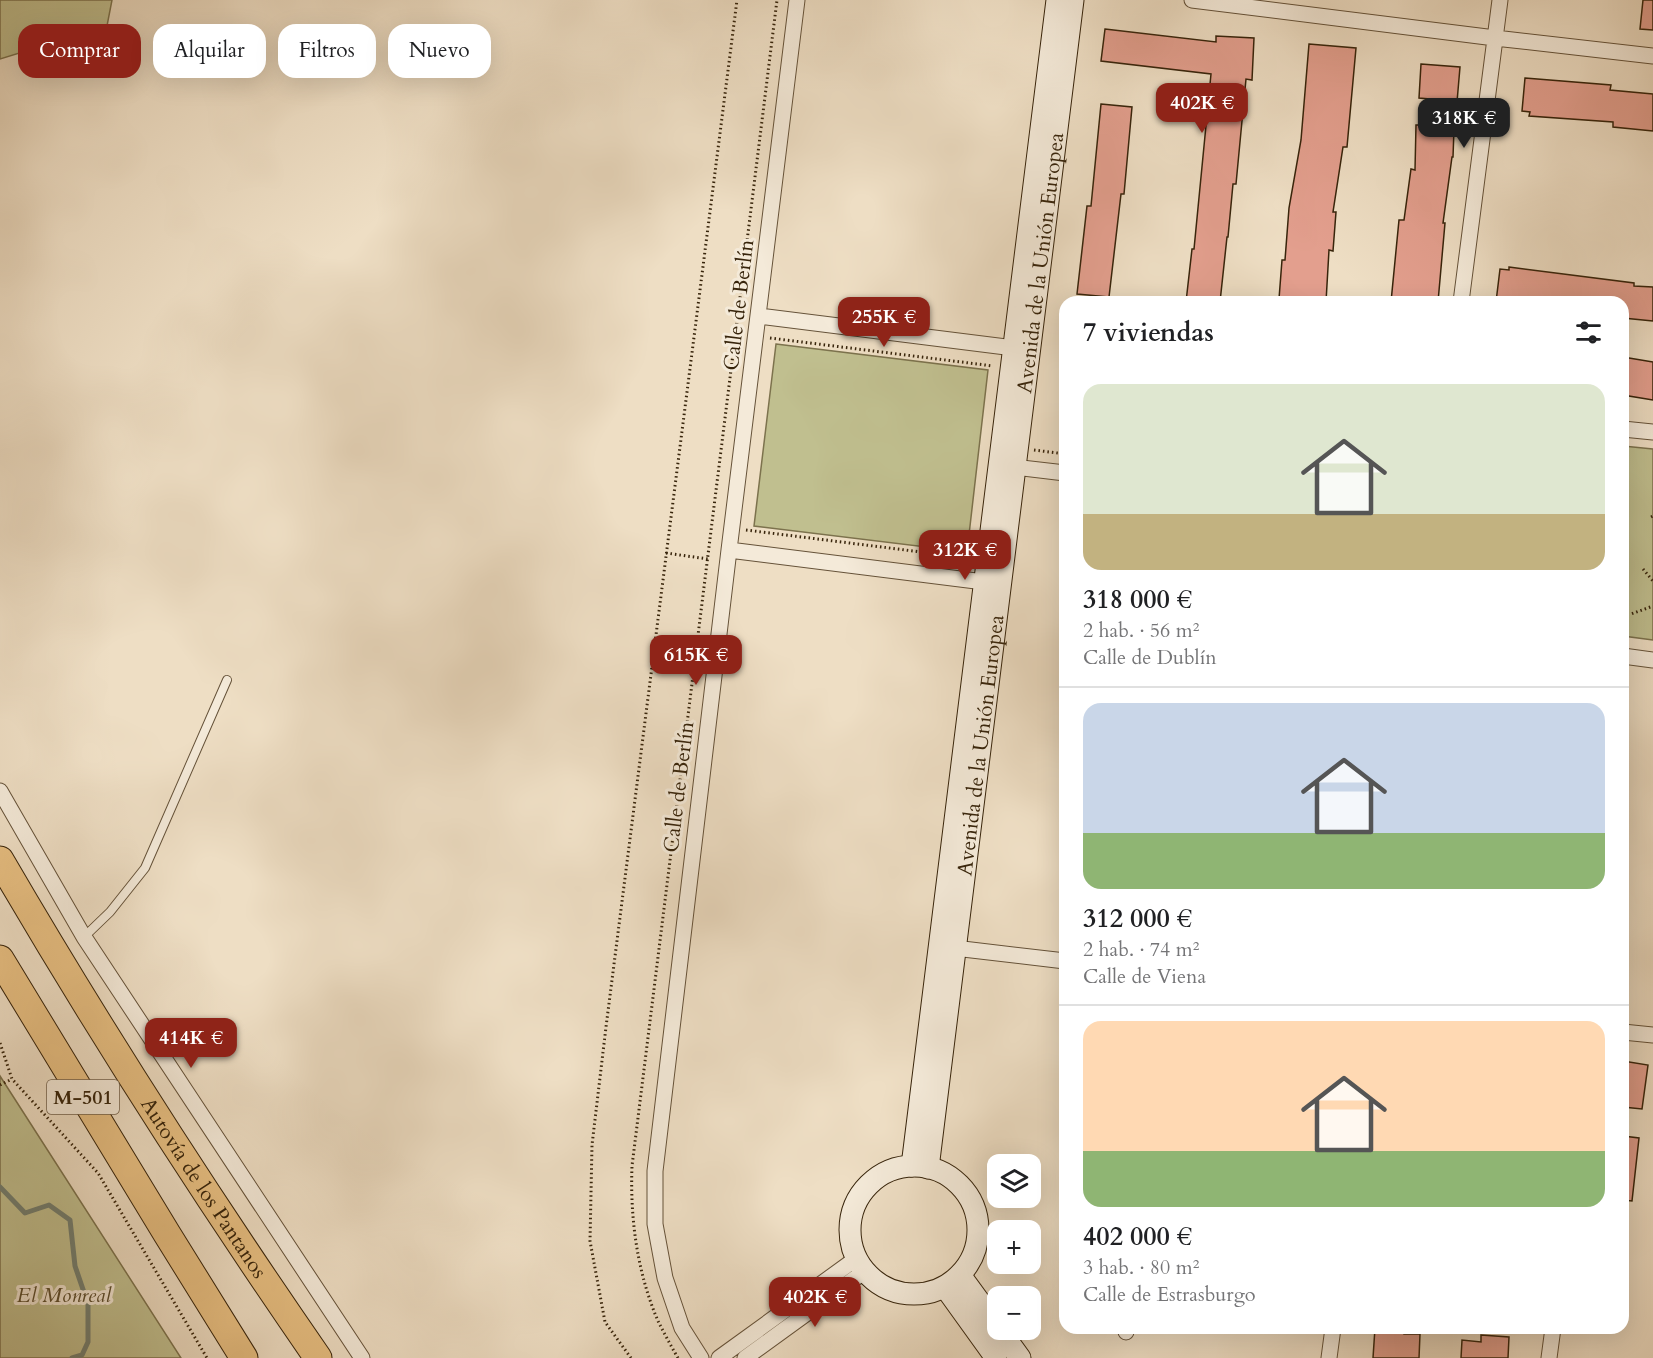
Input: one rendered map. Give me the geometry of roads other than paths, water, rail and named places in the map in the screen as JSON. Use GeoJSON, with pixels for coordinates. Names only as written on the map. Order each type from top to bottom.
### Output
{"type":"FeatureCollection","features":[{"type":"Feature","properties":{"kind":"highway","name":"Autovía de los Pantanos"},"geometry":{"type":"LineString","coordinates":[[0,860],[182,1155],[318,1358]]}},
{"type":"Feature","properties":{"kind":"highway","name":"M-501"},"geometry":{"type":"LineString","coordinates":[[0,959],[244,1358]]}},
{"type":"Feature","properties":{"kind":"street","name":"Calle de Berlín"},"geometry":{"type":"LineString","coordinates":[[701,1358],[682,1328],[665,1278],[655,1224],[655,1171],[797,0]]}},
{"type":"Feature","properties":{"kind":"street","name":"Avenida de la Unión Europea"},"geometry":{"type":"LineString","coordinates":[[948,947],[984,582],[1007,466],[1014,348],[1057,0]]}},
{"type":"Feature","properties":{"kind":"street","name":"Avenida de la Unión Europea"},"geometry":{"type":"LineString","coordinates":[[920,1167],[1007,466],[1073,0]]}},
{"type":"Feature","properties":{"kind":"street"},"geometry":{"type":"LineString","coordinates":[[1192,0],[1292,6],[1495,38],[1653,56]]}},
{"type":"Feature","properties":{"kind":"street"},"geometry":{"type":"LineString","coordinates":[[1462,296],[1500,0]]}},
{"type":"Feature","properties":{"kind":"street"},"geometry":{"type":"LineString","coordinates":[[759,316],[1014,348]]}},
{"type":"Feature","properties":{"kind":"street"},"geometry":{"type":"LineString","coordinates":[[1629,430],[1653,432]]}},
{"type":"Feature","properties":{"kind":"street"},"geometry":{"type":"LineString","coordinates":[[1007,466],[1059,472]]}},
{"type":"Feature","properties":{"kind":"street"},"geometry":{"type":"LineString","coordinates":[[729,550],[984,582]]}},
{"type":"Feature","properties":{"kind":"street"},"geometry":{"type":"LineString","coordinates":[[1629,657],[1653,660]]}},
{"type":"Feature","properties":{"kind":"street"},"geometry":{"type":"LineString","coordinates":[[0,791],[84,938],[362,1358]]}},
{"type":"Feature","properties":{"kind":"street"},"geometry":{"type":"LineString","coordinates":[[948,947],[1059,960]]}},
{"type":"Feature","properties":{"kind":"street"},"geometry":{"type":"LineString","coordinates":[[1629,1033],[1653,1035]]}},
{"type":"Feature","properties":{"kind":"street"},"geometry":{"type":"LineString","coordinates":[[904,1166],[920,1167],[946,1174],[962,1188],[974,1205],[978,1226],[976,1247],[968,1266],[953,1281],[935,1291],[914,1295],[894,1292],[875,1282],[861,1264],[852,1247],[849,1225],[855,1204],[867,1186],[884,1173],[904,1166]]}},
{"type":"Feature","properties":{"kind":"street"},"geometry":{"type":"LineString","coordinates":[[719,1358],[861,1264]]}},
{"type":"Feature","properties":{"kind":"street"},"geometry":{"type":"LineString","coordinates":[[745,1358],[861,1264]]}},
{"type":"Feature","properties":{"kind":"street"},"geometry":{"type":"LineString","coordinates":[[953,1281],[987,1317]]}},
{"type":"Feature","properties":{"kind":"street"},"geometry":{"type":"LineString","coordinates":[[953,1281],[996,1358]]}},
{"type":"Feature","properties":{"kind":"street"},"geometry":{"type":"LineString","coordinates":[[1329,1358],[1332,1334]]}},
{"type":"Feature","properties":{"kind":"street"},"geometry":{"type":"LineString","coordinates":[[1550,1358],[1552,1334]]}},
{"type":"Feature","properties":{"kind":"street"},"geometry":{"type":"LineString","coordinates":[[1007,1340],[1020,1358]]}},
{"type":"Feature","properties":{"kind":"lane"},"geometry":{"type":"LineString","coordinates":[[84,938],[110,912],[145,868],[227,680]]}},
{"type":"Feature","properties":{"kind":"lane"},"geometry":{"type":"LineString","coordinates":[[0,783],[19,825]]}},
{"type":"Feature","properties":{"kind":"waterway"},"geometry":{"type":"LineString","coordinates":[[0,1187],[25,1213],[49,1205],[70,1220],[75,1266],[88,1304],[88,1342],[82,1355],[72,1358]]}},
{"type":"Feature","properties":{"kind":"park label","name":"El Monreal"},"geometry":{"type":"Point","coordinates":[64,1295]}}]}
